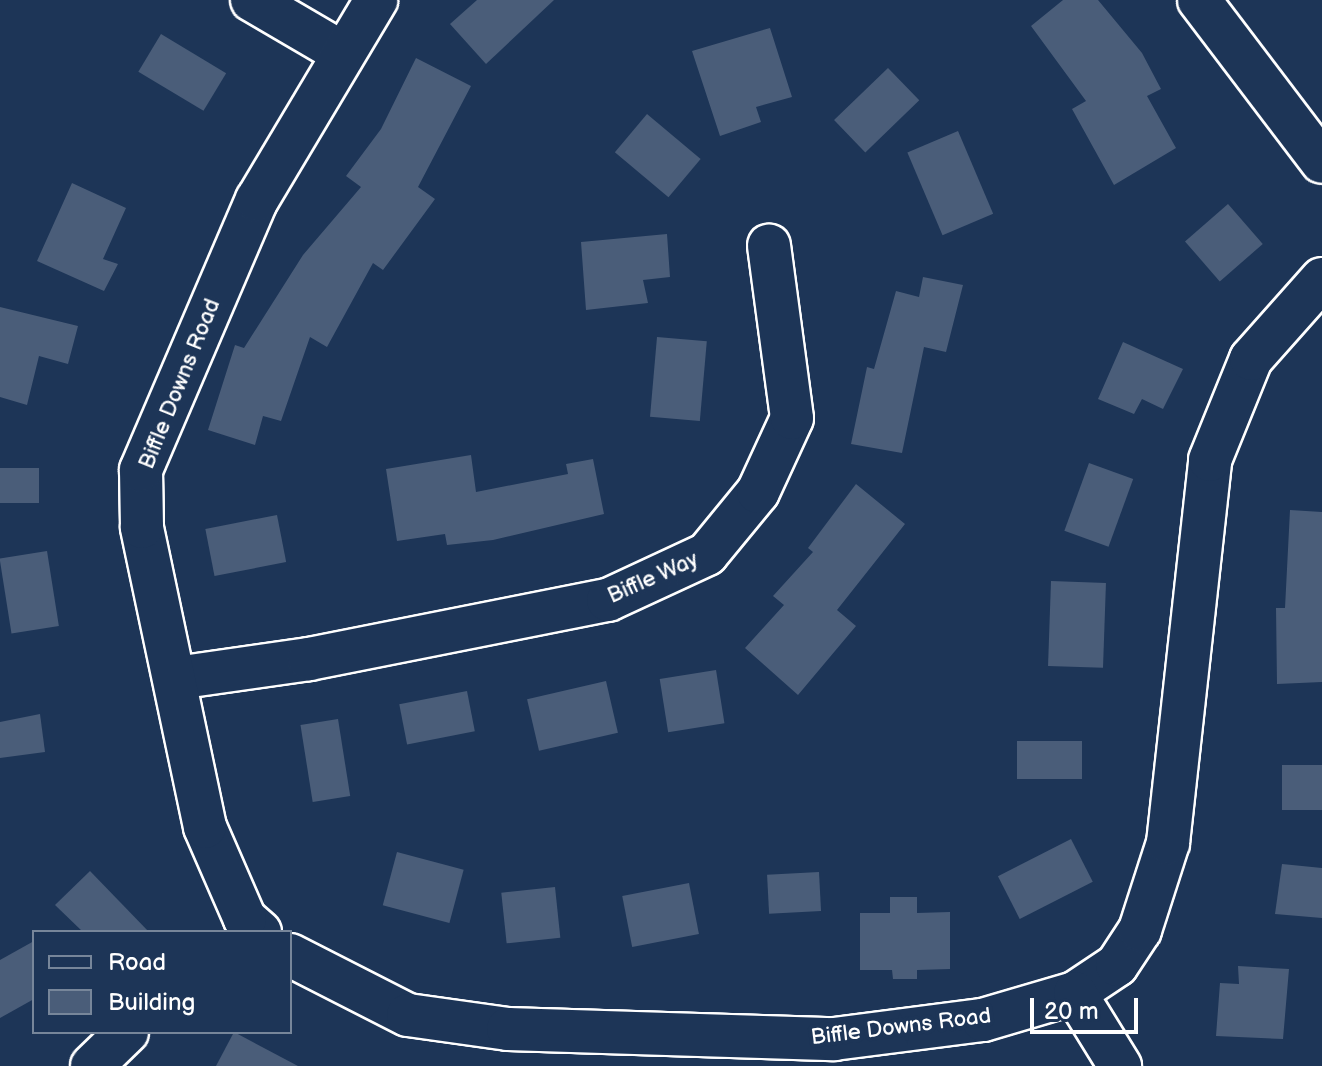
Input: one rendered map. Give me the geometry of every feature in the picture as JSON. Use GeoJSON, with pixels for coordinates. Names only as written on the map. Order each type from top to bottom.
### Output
{"type":"FeatureCollection","features":[{"type":"Feature","properties":{"kind":"street"},"geometry":{"type":"LineString","coordinates":[[252,0],[341,52]]}},
{"type":"Feature","properties":{"kind":"street","name":"Biffle Downs Road"},"geometry":{"type":"LineString","coordinates":[[246,928],[205,827],[142,527],[141,470],[257,200],[341,52],[376,0]]}},
{"type":"Feature","properties":{"kind":"street"},"geometry":{"type":"LineString","coordinates":[[1199,0],[1322,162]]}},
{"type":"Feature","properties":{"kind":"street","name":"Biffle Way"},"geometry":{"type":"LineString","coordinates":[[176,678],[309,659],[608,600],[707,554],[758,492],[792,418],[769,246]]}},
{"type":"Feature","properties":{"kind":"street","name":"Biffle Downs Road"},"geometry":{"type":"LineString","coordinates":[[292,956],[408,1015],[508,1029],[667,1037],[834,1039],[983,1020],[1075,993],[1117,965],[1140,930],[1168,843],[1210,460],[1251,359],[1322,279]]}},
{"type":"Feature","properties":{"kind":"street"},"geometry":{"type":"LineString","coordinates":[[1075,993],[1120,1066]]}},
{"type":"Feature","properties":{"kind":"street"},"geometry":{"type":"LineString","coordinates":[[92,1066],[125,1034]]}},
{"type":"Feature","properties":{"kind":"building"},"geometry":{"type":"Polygon","coordinates":[[[477,0],[554,0],[486,64],[450,24],[477,0]]]}},
{"type":"Feature","properties":{"kind":"building"},"geometry":{"type":"Polygon","coordinates":[[[1063,0],[1098,0],[1142,53],[1161,89],[1147,96],[1176,148],[1114,185],[1072,109],[1086,101],[1031,26],[1063,0]]]}},
{"type":"Feature","properties":{"kind":"building"},"geometry":{"type":"Polygon","coordinates":[[[770,28],[792,97],[756,107],[761,122],[720,136],[692,51],[770,28]]]}},
{"type":"Feature","properties":{"kind":"building"},"geometry":{"type":"Polygon","coordinates":[[[161,34],[226,73],[203,111],[138,72],[161,34]]]}},
{"type":"Feature","properties":{"kind":"building"},"geometry":{"type":"Polygon","coordinates":[[[416,58],[471,86],[418,187],[435,199],[383,270],[373,263],[327,347],[310,337],[281,421],[263,416],[255,445],[208,430],[235,345],[244,348],[303,255],[361,187],[346,176],[381,129],[416,58]]]}},
{"type":"Feature","properties":{"kind":"building"},"geometry":{"type":"Polygon","coordinates":[[[888,68],[919,100],[865,152],[834,120],[888,68]]]}},
{"type":"Feature","properties":{"kind":"building"},"geometry":{"type":"Polygon","coordinates":[[[647,114],[701,159],[668,197],[615,152],[647,114]]]}},
{"type":"Feature","properties":{"kind":"building"},"geometry":{"type":"Polygon","coordinates":[[[958,131],[993,214],[943,235],[907,152],[958,131]]]}},
{"type":"Feature","properties":{"kind":"building"},"geometry":{"type":"Polygon","coordinates":[[[72,183],[126,208],[103,259],[118,264],[104,291],[37,261],[72,183]]]}},
{"type":"Feature","properties":{"kind":"building"},"geometry":{"type":"Polygon","coordinates":[[[1228,204],[1263,244],[1220,281],[1185,241],[1228,204]]]}},
{"type":"Feature","properties":{"kind":"building"},"geometry":{"type":"Polygon","coordinates":[[[667,234],[670,277],[643,280],[648,303],[586,310],[581,242],[667,234]]]}},
{"type":"Feature","properties":{"kind":"building"},"geometry":{"type":"Polygon","coordinates":[[[923,277],[963,285],[946,352],[924,347],[902,453],[851,444],[867,367],[874,369],[896,291],[919,297],[923,277]]]}},
{"type":"Feature","properties":{"kind":"building"},"geometry":{"type":"Polygon","coordinates":[[[0,307],[78,326],[68,364],[39,356],[27,405],[0,397],[0,307]]]}},
{"type":"Feature","properties":{"kind":"building"},"geometry":{"type":"Polygon","coordinates":[[[657,337],[707,341],[700,421],[650,417],[657,337]]]}},
{"type":"Feature","properties":{"kind":"building"},"geometry":{"type":"Polygon","coordinates":[[[1123,342],[1183,369],[1163,409],[1142,399],[1134,414],[1098,399],[1123,342]]]}},
{"type":"Feature","properties":{"kind":"building"},"geometry":{"type":"Polygon","coordinates":[[[471,455],[476,492],[568,474],[566,464],[593,459],[604,514],[493,540],[447,545],[445,534],[397,541],[386,469],[471,455]]]}},
{"type":"Feature","properties":{"kind":"building"},"geometry":{"type":"Polygon","coordinates":[[[1089,463],[1133,479],[1109,547],[1064,531],[1089,463]]]}},
{"type":"Feature","properties":{"kind":"building"},"geometry":{"type":"Polygon","coordinates":[[[0,468],[39,468],[39,503],[0,503],[0,468]]]}},
{"type":"Feature","properties":{"kind":"building"},"geometry":{"type":"Polygon","coordinates":[[[856,484],[905,524],[837,610],[856,626],[798,695],[745,648],[784,605],[773,596],[813,552],[808,548],[856,484]]]}},
{"type":"Feature","properties":{"kind":"building"},"geometry":{"type":"Polygon","coordinates":[[[1290,510],[1322,512],[1322,682],[1277,684],[1276,608],[1285,608],[1290,510]]]}},
{"type":"Feature","properties":{"kind":"building"},"geometry":{"type":"Polygon","coordinates":[[[277,515],[286,562],[215,576],[205,529],[277,515]]]}},
{"type":"Feature","properties":{"kind":"building"},"geometry":{"type":"Polygon","coordinates":[[[47,551],[59,626],[11,634],[0,558],[47,551]]]}},
{"type":"Feature","properties":{"kind":"building"},"geometry":{"type":"Polygon","coordinates":[[[1051,581],[1106,583],[1103,668],[1048,666],[1051,581]]]}},
{"type":"Feature","properties":{"kind":"building"},"geometry":{"type":"Polygon","coordinates":[[[716,670],[724,723],[668,732],[660,679],[716,670]]]}},
{"type":"Feature","properties":{"kind":"building"},"geometry":{"type":"Polygon","coordinates":[[[606,681],[618,733],[539,751],[527,699],[606,681]]]}},
{"type":"Feature","properties":{"kind":"building"},"geometry":{"type":"Polygon","coordinates":[[[467,691],[475,731],[407,744],[399,704],[467,691]]]}},
{"type":"Feature","properties":{"kind":"building"},"geometry":{"type":"Polygon","coordinates":[[[40,714],[45,752],[0,758],[0,722],[40,714]]]}},
{"type":"Feature","properties":{"kind":"building"},"geometry":{"type":"Polygon","coordinates":[[[338,719],[350,796],[313,802],[300,725],[338,719]]]}},
{"type":"Feature","properties":{"kind":"building"},"geometry":{"type":"Polygon","coordinates":[[[1017,741],[1082,741],[1082,779],[1017,779],[1017,741]]]}},
{"type":"Feature","properties":{"kind":"building"},"geometry":{"type":"Polygon","coordinates":[[[1282,765],[1322,765],[1322,810],[1282,810],[1282,765]]]}},
{"type":"Feature","properties":{"kind":"building"},"geometry":{"type":"Polygon","coordinates":[[[1071,839],[1093,882],[1020,919],[998,876],[1071,839]]]}},
{"type":"Feature","properties":{"kind":"building"},"geometry":{"type":"Polygon","coordinates":[[[397,852],[464,870],[449,923],[383,905],[397,852]]]}},
{"type":"Feature","properties":{"kind":"building"},"geometry":{"type":"Polygon","coordinates":[[[1282,864],[1322,868],[1322,918],[1275,914],[1282,864]]]}},
{"type":"Feature","properties":{"kind":"building"},"geometry":{"type":"Polygon","coordinates":[[[90,871],[147,930],[81,930],[55,905],[90,871]]]}},
{"type":"Feature","properties":{"kind":"building"},"geometry":{"type":"Polygon","coordinates":[[[819,872],[821,911],[769,914],[767,875],[819,872]]]}},
{"type":"Feature","properties":{"kind":"building"},"geometry":{"type":"Polygon","coordinates":[[[689,883],[699,934],[632,947],[622,896],[689,883]]]}},
{"type":"Feature","properties":{"kind":"building"},"geometry":{"type":"Polygon","coordinates":[[[555,887],[560,938],[507,943],[501,893],[555,887]]]}},
{"type":"Feature","properties":{"kind":"building"},"geometry":{"type":"Polygon","coordinates":[[[890,897],[917,897],[917,913],[950,912],[950,969],[917,970],[917,979],[893,979],[892,970],[860,970],[860,913],[890,913],[890,897]]]}},
{"type":"Feature","properties":{"kind":"building"},"geometry":{"type":"Polygon","coordinates":[[[32,942],[32,1000],[0,1018],[0,960],[32,942]]]}},
{"type":"Feature","properties":{"kind":"building"},"geometry":{"type":"Polygon","coordinates":[[[1238,966],[1289,969],[1283,1039],[1216,1036],[1220,983],[1239,984],[1238,966]]]}},
{"type":"Feature","properties":{"kind":"building"},"geometry":{"type":"Polygon","coordinates":[[[233,1034],[238,1034],[298,1066],[216,1066],[233,1034]]]}}]}
